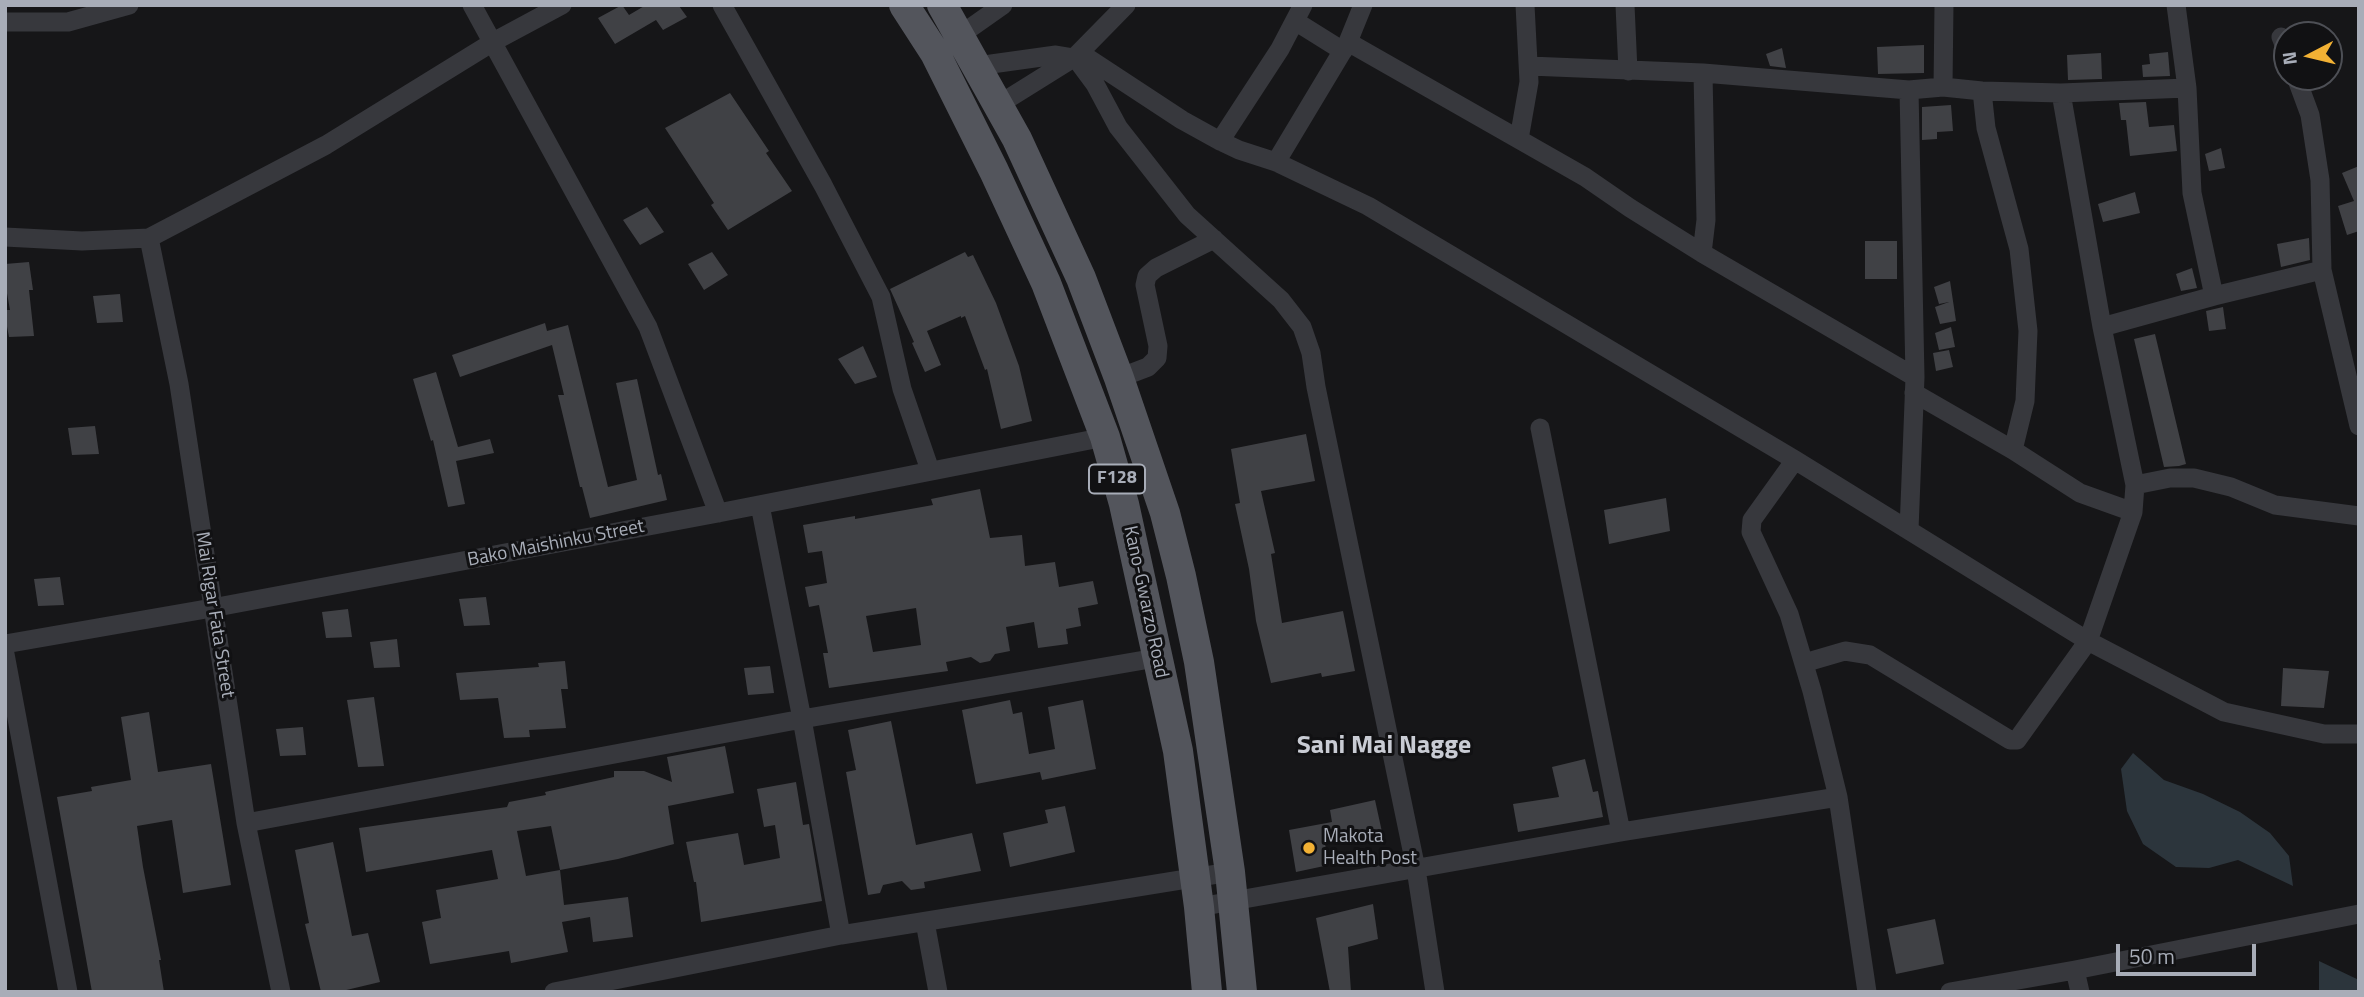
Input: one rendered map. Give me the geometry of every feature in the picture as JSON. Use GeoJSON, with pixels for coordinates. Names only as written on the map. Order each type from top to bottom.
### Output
{"type":"FeatureCollection","features":[{"type":"Feature","properties":{"kind":"main road","name":"Kano-Gwarzo Road"},"geometry":{"type":"LineString","coordinates":[[904,5],[935,52],[994,171],[1046,283],[1105,437],[1124,503],[1178,751],[1207,992]]}},
{"type":"Feature","properties":{"kind":"main road","name":"Kano-Gwarzo Road"},"geometry":{"type":"LineString","coordinates":[[942,5],[998,105],[1049,206],[1081,278],[1119,378],[1165,513],[1199,662],[1230,872],[1242,992]]}},
{"type":"Feature","properties":{"kind":"street"},"geometry":{"type":"LineString","coordinates":[[5,22],[68,22],[129,5]]}},
{"type":"Feature","properties":{"kind":"street"},"geometry":{"type":"LineString","coordinates":[[472,5],[648,327],[718,513]]}},
{"type":"Feature","properties":{"kind":"street"},"geometry":{"type":"LineString","coordinates":[[5,237],[82,241],[149,238],[326,145],[493,42],[562,5]]}},
{"type":"Feature","properties":{"kind":"street"},"geometry":{"type":"LineString","coordinates":[[722,5],[822,184],[881,297],[902,389],[930,470]]}},
{"type":"Feature","properties":{"kind":"street"},"geometry":{"type":"LineString","coordinates":[[959,36],[1003,5]]}},
{"type":"Feature","properties":{"kind":"street"},"geometry":{"type":"LineString","coordinates":[[998,105],[1076,56],[1126,5]]}},
{"type":"Feature","properties":{"kind":"street"},"geometry":{"type":"LineString","coordinates":[[1276,162],[1346,47],[1363,5]]}},
{"type":"Feature","properties":{"kind":"street"},"geometry":{"type":"LineString","coordinates":[[1518,139],[1530,82],[1525,5]]}},
{"type":"Feature","properties":{"kind":"street"},"geometry":{"type":"LineString","coordinates":[[1625,5],[1628,71]]}},
{"type":"Feature","properties":{"kind":"street"},"geometry":{"type":"LineString","coordinates":[[1943,87],[1944,5]]}},
{"type":"Feature","properties":{"kind":"street"},"geometry":{"type":"LineString","coordinates":[[2176,5],[2187,88],[2192,193],[2214,296]]}},
{"type":"Feature","properties":{"kind":"street"},"geometry":{"type":"LineString","coordinates":[[1220,141],[1259,84],[1299,13],[1346,47],[1585,177],[1630,208],[1915,385],[2080,493],[2133,512]]}},
{"type":"Feature","properties":{"kind":"street"},"geometry":{"type":"LineString","coordinates":[[977,66],[1056,55],[1076,56],[1220,141],[1276,162],[1368,206],[1796,460],[2088,641],[2224,712],[2324,734],[2359,734]]}},
{"type":"Feature","properties":{"kind":"street"},"geometry":{"type":"LineString","coordinates":[[1076,56],[1118,127],[1187,215],[1281,300],[1302,327],[1311,353],[1416,869],[1435,992]]}},
{"type":"Feature","properties":{"kind":"street"},"geometry":{"type":"LineString","coordinates":[[1529,66],[1703,73],[1909,90],[1943,87],[2061,93],[2187,88]]}},
{"type":"Feature","properties":{"kind":"street"},"geometry":{"type":"LineString","coordinates":[[1702,253],[1706,220],[1703,73]]}},
{"type":"Feature","properties":{"kind":"street"},"geometry":{"type":"LineString","coordinates":[[1909,90],[1915,385],[1909,530]]}},
{"type":"Feature","properties":{"kind":"street"},"geometry":{"type":"LineString","coordinates":[[1983,91],[1986,128],[2019,249],[2028,331],[2025,401],[2013,450]]}},
{"type":"Feature","properties":{"kind":"street"},"geometry":{"type":"LineString","coordinates":[[2301,91],[2310,115],[2320,180],[2322,270],[2359,426]]}},
{"type":"Feature","properties":{"kind":"street"},"geometry":{"type":"LineString","coordinates":[[1804,663],[1845,651],[1870,655],[2010,740],[2017,740],[2088,641],[2133,512],[2135,485],[2102,327],[2061,93]]}},
{"type":"Feature","properties":{"kind":"street","name":"Mai Rigar Fata Street"},"geometry":{"type":"LineString","coordinates":[[149,238],[179,384],[246,823],[281,992]]}},
{"type":"Feature","properties":{"kind":"street"},"geometry":{"type":"LineString","coordinates":[[1119,378],[1148,367],[1157,358],[1158,346],[1145,285],[1147,276],[1156,268],[1214,239]]}},
{"type":"Feature","properties":{"kind":"street"},"geometry":{"type":"LineString","coordinates":[[2102,327],[2322,270]]}},
{"type":"Feature","properties":{"kind":"street"},"geometry":{"type":"LineString","coordinates":[[1540,428],[1621,832]]}},
{"type":"Feature","properties":{"kind":"street","name":"Bako Maishinku Street"},"geometry":{"type":"LineString","coordinates":[[5,643],[212,608],[1105,437]]}},
{"type":"Feature","properties":{"kind":"street"},"geometry":{"type":"LineString","coordinates":[[1796,460],[1752,520],[1751,532],[1789,614],[1838,797],[1867,992]]}},
{"type":"Feature","properties":{"kind":"street"},"geometry":{"type":"LineString","coordinates":[[2135,485],[2169,478],[2194,478],[2231,487],[2275,505],[2359,516]]}},
{"type":"Feature","properties":{"kind":"street"},"geometry":{"type":"LineString","coordinates":[[760,505],[841,935]]}},
{"type":"Feature","properties":{"kind":"street"},"geometry":{"type":"LineString","coordinates":[[5,654],[68,992]]}},
{"type":"Feature","properties":{"kind":"street"},"geometry":{"type":"LineString","coordinates":[[246,823],[802,719],[1156,658]]}},
{"type":"Feature","properties":{"kind":"street"},"geometry":{"type":"LineString","coordinates":[[1199,908],[1621,832],[1838,797]]}},
{"type":"Feature","properties":{"kind":"street"},"geometry":{"type":"LineString","coordinates":[[554,992],[841,935],[1230,872]]}},
{"type":"Feature","properties":{"kind":"street"},"geometry":{"type":"LineString","coordinates":[[1950,992],[2359,914]]}},
{"type":"Feature","properties":{"kind":"street"},"geometry":{"type":"LineString","coordinates":[[925,922],[938,992]]}},
{"type":"Feature","properties":{"kind":"street"},"geometry":{"type":"LineString","coordinates":[[2076,970],[2080,992]]}},
{"type":"Feature","properties":{"kind":"shaded area"},"geometry":{"type":"Polygon","coordinates":[[[2133,753],[2164,780],[2203,794],[2240,812],[2270,833],[2289,856],[2293,886],[2238,860],[2209,868],[2176,867],[2143,844],[2127,811],[2121,769],[2133,753]]]}},
{"type":"Feature","properties":{"kind":"shaded area"},"geometry":{"type":"Polygon","coordinates":[[[2319,961],[2359,980],[2359,992],[2319,992],[2319,961]]]}},
{"type":"Feature","properties":{"kind":"building"},"geometry":{"type":"Polygon","coordinates":[[[622,5],[629,15],[646,5],[681,5],[679,6],[687,17],[663,30],[656,20],[615,44],[598,18],[622,5]]]}},
{"type":"Feature","properties":{"kind":"building"},"geometry":{"type":"Polygon","coordinates":[[[1924,45],[1924,73],[1878,74],[1877,47],[1924,45]]]}},
{"type":"Feature","properties":{"kind":"building"},"geometry":{"type":"Polygon","coordinates":[[[1782,48],[1786,68],[1770,66],[1766,54],[1782,48]]]}},
{"type":"Feature","properties":{"kind":"building"},"geometry":{"type":"Polygon","coordinates":[[[2168,52],[2170,76],[2143,77],[2142,65],[2150,64],[2149,54],[2168,52]]]}},
{"type":"Feature","properties":{"kind":"building"},"geometry":{"type":"Polygon","coordinates":[[[2101,53],[2102,79],[2068,80],[2067,55],[2101,53]]]}},
{"type":"Feature","properties":{"kind":"building"},"geometry":{"type":"Polygon","coordinates":[[[730,93],[792,191],[728,230],[711,205],[714,203],[665,128],[730,93]]]}},
{"type":"Feature","properties":{"kind":"building"},"geometry":{"type":"Polygon","coordinates":[[[2146,102],[2149,127],[2174,125],[2177,151],[2130,156],[2126,120],[2121,120],[2119,103],[2146,102]]]}},
{"type":"Feature","properties":{"kind":"building"},"geometry":{"type":"Polygon","coordinates":[[[1951,105],[1953,131],[1937,132],[1937,139],[1922,140],[1922,107],[1951,105]]]}},
{"type":"Feature","properties":{"kind":"building"},"geometry":{"type":"Polygon","coordinates":[[[2221,148],[2225,168],[2209,171],[2205,154],[2221,148]]]}},
{"type":"Feature","properties":{"kind":"building"},"geometry":{"type":"Polygon","coordinates":[[[2359,166],[2359,231],[2347,235],[2338,206],[2354,201],[2342,173],[2359,166]]]}},
{"type":"Feature","properties":{"kind":"building"},"geometry":{"type":"Polygon","coordinates":[[[2135,192],[2140,213],[2103,222],[2098,204],[2135,192]]]}},
{"type":"Feature","properties":{"kind":"building"},"geometry":{"type":"Polygon","coordinates":[[[647,207],[664,232],[640,245],[623,220],[647,207]]]}},
{"type":"Feature","properties":{"kind":"building"},"geometry":{"type":"Polygon","coordinates":[[[2309,238],[2310,260],[2281,267],[2277,244],[2309,238]]]}},
{"type":"Feature","properties":{"kind":"building"},"geometry":{"type":"Polygon","coordinates":[[[1865,241],[1897,241],[1897,279],[1865,279],[1865,241]]]}},
{"type":"Feature","properties":{"kind":"building"},"geometry":{"type":"Polygon","coordinates":[[[712,252],[728,275],[704,290],[688,264],[712,252]]]}},
{"type":"Feature","properties":{"kind":"building"},"geometry":{"type":"Polygon","coordinates":[[[965,252],[968,257],[973,255],[996,303],[1019,366],[1032,421],[1001,429],[987,369],[985,370],[965,316],[927,331],[941,365],[925,372],[890,289],[965,252]]]}},
{"type":"Feature","properties":{"kind":"building"},"geometry":{"type":"Polygon","coordinates":[[[29,262],[33,290],[29,290],[34,336],[9,337],[5,316],[5,310],[10,310],[5,264],[29,262]]]}},
{"type":"Feature","properties":{"kind":"building"},"geometry":{"type":"Polygon","coordinates":[[[2192,268],[2197,288],[2181,291],[2176,274],[2192,268]]]}},
{"type":"Feature","properties":{"kind":"building"},"geometry":{"type":"Polygon","coordinates":[[[1950,281],[1956,321],[1940,324],[1935,307],[1949,302],[1939,304],[1934,287],[1950,281]]]}},
{"type":"Feature","properties":{"kind":"building"},"geometry":{"type":"Polygon","coordinates":[[[120,294],[123,322],[97,323],[93,296],[120,294]]]}},
{"type":"Feature","properties":{"kind":"building"},"geometry":{"type":"Polygon","coordinates":[[[2223,307],[2226,329],[2209,331],[2206,311],[2223,307]]]}},
{"type":"Feature","properties":{"kind":"building"},"geometry":{"type":"Polygon","coordinates":[[[545,323],[547,331],[568,325],[608,487],[637,480],[616,383],[637,379],[658,475],[661,474],[667,500],[590,518],[558,395],[564,395],[552,345],[460,377],[452,355],[545,323]]]}},
{"type":"Feature","properties":{"kind":"building"},"geometry":{"type":"Polygon","coordinates":[[[1951,327],[1955,347],[1939,350],[1935,333],[1951,327]]]}},
{"type":"Feature","properties":{"kind":"building"},"geometry":{"type":"Polygon","coordinates":[[[2155,334],[2186,464],[2179,466],[2164,467],[2134,339],[2155,334]]]}},
{"type":"Feature","properties":{"kind":"building"},"geometry":{"type":"Polygon","coordinates":[[[863,346],[877,377],[855,384],[838,359],[863,346]]]}},
{"type":"Feature","properties":{"kind":"building"},"geometry":{"type":"Polygon","coordinates":[[[1949,350],[1953,367],[1936,371],[1933,353],[1949,350]]]}},
{"type":"Feature","properties":{"kind":"building"},"geometry":{"type":"Polygon","coordinates":[[[436,372],[458,447],[490,439],[494,453],[456,461],[465,504],[448,507],[433,440],[431,441],[413,379],[436,372]]]}},
{"type":"Feature","properties":{"kind":"building"},"geometry":{"type":"Polygon","coordinates":[[[95,426],[99,454],[72,455],[68,428],[95,426]]]}},
{"type":"Feature","properties":{"kind":"building"},"geometry":{"type":"Polygon","coordinates":[[[1306,434],[1315,481],[1261,491],[1275,553],[1271,554],[1282,623],[1343,611],[1355,671],[1322,677],[1321,673],[1271,683],[1256,621],[1249,569],[1235,504],[1240,503],[1231,449],[1306,434]]]}},
{"type":"Feature","properties":{"kind":"building"},"geometry":{"type":"Polygon","coordinates":[[[980,489],[990,538],[1022,535],[1025,566],[1055,562],[1059,587],[1093,581],[1098,604],[1078,608],[1081,626],[1066,629],[1068,644],[1038,648],[1034,622],[1006,627],[1010,651],[995,654],[990,661],[980,663],[971,657],[946,662],[948,671],[829,688],[823,653],[828,653],[819,605],[809,607],[805,587],[827,583],[822,551],[808,553],[803,525],[933,505],[931,499],[980,489]],[[916,608],[866,616],[873,652],[921,645],[916,608]]]}},
{"type":"Feature","properties":{"kind":"building"},"geometry":{"type":"Polygon","coordinates":[[[1666,498],[1670,531],[1609,544],[1604,510],[1666,498]]]}},
{"type":"Feature","properties":{"kind":"building"},"geometry":{"type":"Polygon","coordinates":[[[60,577],[64,605],[38,606],[34,579],[60,577]]]}},
{"type":"Feature","properties":{"kind":"building"},"geometry":{"type":"Polygon","coordinates":[[[486,597],[490,625],[464,626],[459,599],[486,597]]]}},
{"type":"Feature","properties":{"kind":"building"},"geometry":{"type":"Polygon","coordinates":[[[348,609],[352,637],[326,638],[322,612],[348,609]]]}},
{"type":"Feature","properties":{"kind":"building"},"geometry":{"type":"Polygon","coordinates":[[[397,639],[400,667],[374,668],[370,642],[397,639]]]}},
{"type":"Feature","properties":{"kind":"building"},"geometry":{"type":"Polygon","coordinates":[[[565,661],[568,689],[561,689],[566,728],[529,730],[530,737],[504,738],[498,698],[460,700],[456,673],[539,667],[538,663],[565,661]]]}},
{"type":"Feature","properties":{"kind":"building"},"geometry":{"type":"Polygon","coordinates":[[[770,666],[774,693],[748,695],[744,668],[770,666]]]}},
{"type":"Feature","properties":{"kind":"building"},"geometry":{"type":"Polygon","coordinates":[[[2283,668],[2329,671],[2324,708],[2281,706],[2283,668]]]}},
{"type":"Feature","properties":{"kind":"building"},"geometry":{"type":"Polygon","coordinates":[[[374,697],[384,766],[358,767],[347,700],[374,697]]]}},
{"type":"Feature","properties":{"kind":"building"},"geometry":{"type":"Polygon","coordinates":[[[1010,700],[1013,714],[1022,712],[1029,754],[1055,749],[1048,707],[1083,700],[1096,769],[1042,780],[1040,772],[976,784],[962,710],[1010,700]]]}},
{"type":"Feature","properties":{"kind":"building"},"geometry":{"type":"Polygon","coordinates":[[[149,712],[158,772],[211,764],[231,885],[183,893],[172,820],[137,826],[161,960],[164,992],[92,992],[57,797],[92,791],[91,787],[131,780],[121,717],[149,712]]]}},
{"type":"Feature","properties":{"kind":"building"},"geometry":{"type":"Polygon","coordinates":[[[891,721],[916,845],[972,833],[981,871],[924,882],[925,888],[911,890],[902,881],[883,885],[880,893],[868,895],[846,772],[856,770],[848,730],[891,721]]]}},
{"type":"Feature","properties":{"kind":"building"},"geometry":{"type":"Polygon","coordinates":[[[303,727],[306,755],[280,756],[276,729],[303,727]]]}},
{"type":"Feature","properties":{"kind":"building"},"geometry":{"type":"Polygon","coordinates":[[[725,746],[734,793],[668,806],[674,844],[618,859],[560,870],[564,905],[628,897],[633,937],[593,942],[590,917],[562,922],[568,952],[511,963],[509,951],[430,964],[422,922],[441,918],[436,890],[498,879],[492,850],[366,872],[359,828],[507,807],[509,802],[614,777],[614,771],[644,771],[672,782],[667,757],[725,746]],[[551,826],[517,831],[526,876],[560,870],[551,826]]]}},
{"type":"Feature","properties":{"kind":"building"},"geometry":{"type":"Polygon","coordinates":[[[1585,759],[1593,792],[1598,791],[1603,817],[1518,832],[1513,804],[1559,797],[1552,767],[1585,759]]]}},
{"type":"Feature","properties":{"kind":"building"},"geometry":{"type":"Polygon","coordinates":[[[796,782],[803,825],[809,824],[822,901],[701,922],[696,882],[686,842],[738,833],[744,865],[780,858],[775,825],[764,827],[757,789],[796,782]]]}},
{"type":"Feature","properties":{"kind":"building"},"geometry":{"type":"Polygon","coordinates":[[[1375,800],[1382,832],[1325,844],[1329,865],[1296,872],[1289,830],[1332,822],[1330,810],[1375,800]]]}},
{"type":"Feature","properties":{"kind":"building"},"geometry":{"type":"Polygon","coordinates":[[[1065,806],[1075,852],[1010,867],[1003,833],[1048,823],[1045,810],[1065,806]]]}},
{"type":"Feature","properties":{"kind":"building"},"geometry":{"type":"Polygon","coordinates":[[[333,842],[352,936],[368,933],[380,982],[338,992],[321,992],[305,924],[309,923],[295,850],[333,842]]]}},
{"type":"Feature","properties":{"kind":"building"},"geometry":{"type":"Polygon","coordinates":[[[1373,904],[1378,939],[1348,947],[1351,992],[1330,992],[1316,918],[1373,904]]]}},
{"type":"Feature","properties":{"kind":"building"},"geometry":{"type":"Polygon","coordinates":[[[1935,919],[1944,964],[1896,974],[1887,929],[1935,919]]]}},
{"type":"Feature","properties":{"kind":"place","name":"Makota Health Post"},"geometry":{"type":"Point","coordinates":[1309,848]}},
{"type":"Feature","properties":{"kind":"district","name":"Sani Mai Nagge"},"geometry":{"type":"Point","coordinates":[1384,747]}}]}
